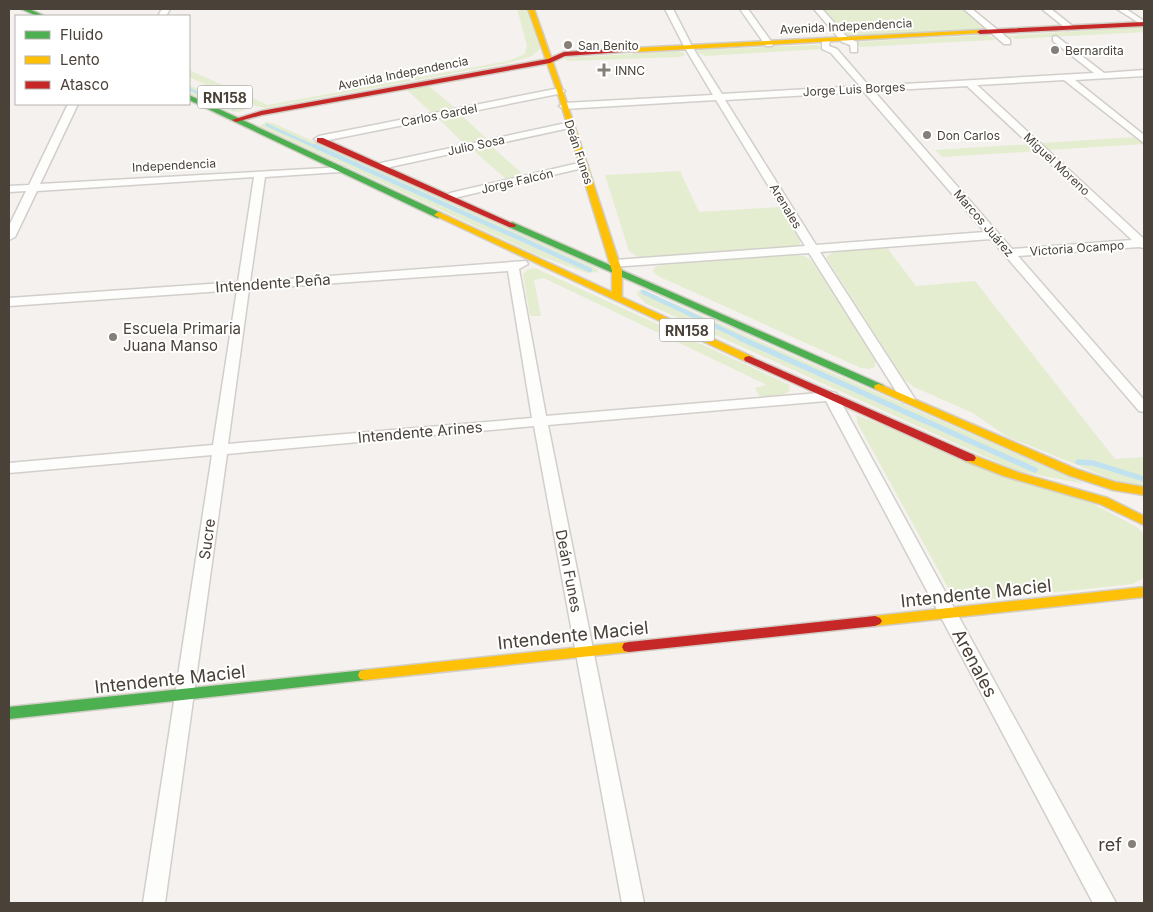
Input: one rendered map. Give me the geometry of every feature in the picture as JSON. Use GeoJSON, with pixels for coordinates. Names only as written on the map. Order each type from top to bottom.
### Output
{"type":"FeatureCollection","features":[{"type":"Feature","properties":{"kind":"main road"},"geometry":{"type":"LineString","coordinates":[[24,9],[39,15]]}},
{"type":"Feature","properties":{"kind":"main road","name":"Deán Funes"},"geometry":{"type":"LineString","coordinates":[[531,9],[560,91],[616,267],[617,297]]}},
{"type":"Feature","properties":{"kind":"main road","name":"Avenida Independencia"},"geometry":{"type":"LineString","coordinates":[[636,62],[830,46],[845,40],[1144,24]]}},
{"type":"Feature","properties":{"kind":"main road","name":"Avenida Independencia"},"geometry":{"type":"LineString","coordinates":[[261,113],[550,61],[564,54],[769,44],[830,46],[854,50],[1144,35]]}},
{"type":"Feature","properties":{"kind":"main road","name":"Avenida Independencia"},"geometry":{"type":"LineString","coordinates":[[550,61],[568,65],[616,63]]}},
{"type":"Feature","properties":{"kind":"main road","name":"RN158"},"geometry":{"type":"LineString","coordinates":[[190,97],[340,169],[831,396],[994,468],[1117,505],[1144,521]]}},
{"type":"Feature","properties":{"kind":"main road","name":"RN158"},"geometry":{"type":"LineString","coordinates":[[243,105],[277,121]]}},
{"type":"Feature","properties":{"kind":"main road"},"geometry":{"type":"LineString","coordinates":[[236,120],[261,113]]}},
{"type":"Feature","properties":{"kind":"main road","name":"RN158"},"geometry":{"type":"LineString","coordinates":[[315,137],[616,267],[1072,472],[1113,486],[1144,492]]}},
{"type":"Feature","properties":{"kind":"main road","name":"Intendente Maciel"},"geometry":{"type":"LineString","coordinates":[[9,713],[949,614],[1143,591]]}},
{"type":"Feature","properties":{"kind":"street","name":"Arenales"},"geometry":{"type":"LineString","coordinates":[[669,9],[689,48],[719,97],[908,399]]}},
{"type":"Feature","properties":{"kind":"street"},"geometry":{"type":"LineString","coordinates":[[744,9],[769,44]]}},
{"type":"Feature","properties":{"kind":"street"},"geometry":{"type":"LineString","coordinates":[[818,9],[845,40],[854,44],[854,50]]}},
{"type":"Feature","properties":{"kind":"street"},"geometry":{"type":"LineString","coordinates":[[968,9],[1007,42]]}},
{"type":"Feature","properties":{"kind":"street"},"geometry":{"type":"LineString","coordinates":[[1046,9],[1071,28]]}},
{"type":"Feature","properties":{"kind":"street"},"geometry":{"type":"LineString","coordinates":[[1121,9],[1144,24]]}},
{"type":"Feature","properties":{"kind":"street"},"geometry":{"type":"LineString","coordinates":[[1056,39],[1102,75]]}},
{"type":"Feature","properties":{"kind":"street","name":"Marcos Juárez"},"geometry":{"type":"LineString","coordinates":[[830,46],[1144,408]]}},
{"type":"Feature","properties":{"kind":"street","name":"Jorge Luis Borges"},"geometry":{"type":"LineString","coordinates":[[564,106],[1144,72]]}},
{"type":"Feature","properties":{"kind":"street"},"geometry":{"type":"LineString","coordinates":[[1066,77],[1144,140]]}},
{"type":"Feature","properties":{"kind":"street","name":"Miguel Moreno"},"geometry":{"type":"LineString","coordinates":[[969,83],[1144,244]]}},
{"type":"Feature","properties":{"kind":"street","name":"Carlos Gardel"},"geometry":{"type":"LineString","coordinates":[[315,137],[560,91]]}},
{"type":"Feature","properties":{"kind":"street"},"geometry":{"type":"LineString","coordinates":[[9,237],[73,105]]}},
{"type":"Feature","properties":{"kind":"street","name":"Julio Sosa"},"geometry":{"type":"LineString","coordinates":[[381,166],[571,125]]}},
{"type":"Feature","properties":{"kind":"street","name":"Jorge Falcón"},"geometry":{"type":"LineString","coordinates":[[450,196],[583,165]]}},
{"type":"Feature","properties":{"kind":"street","name":"Independencia"},"geometry":{"type":"LineString","coordinates":[[9,189],[340,169]]}},
{"type":"Feature","properties":{"kind":"street","name":"Sucre"},"geometry":{"type":"LineString","coordinates":[[154,903],[260,174]]}},
{"type":"Feature","properties":{"kind":"street"},"geometry":{"type":"LineString","coordinates":[[616,267],[994,235]]}},
{"type":"Feature","properties":{"kind":"street","name":"Victoria Ocampo"},"geometry":{"type":"LineString","coordinates":[[1010,254],[1144,244]]}},
{"type":"Feature","properties":{"kind":"street","name":"Intendente Peña"},"geometry":{"type":"LineString","coordinates":[[9,302],[513,267],[536,259]]}},
{"type":"Feature","properties":{"kind":"street","name":"Deán Funes"},"geometry":{"type":"LineString","coordinates":[[513,267],[540,421],[633,903]]}},
{"type":"Feature","properties":{"kind":"street","name":"Arenales"},"geometry":{"type":"LineString","coordinates":[[831,396],[1105,903]]}},
{"type":"Feature","properties":{"kind":"street","name":"Intendente Arines"},"geometry":{"type":"LineString","coordinates":[[9,468],[831,396]]}},
{"type":"Feature","properties":{"kind":"green space"},"geometry":{"type":"Polygon","coordinates":[[[517,9],[526,9],[540,49],[530,57],[508,63],[265,108],[252,105],[190,77],[190,70],[268,105],[508,61],[525,54],[527,45],[517,9]]]}},
{"type":"Feature","properties":{"kind":"green space"},"geometry":{"type":"Polygon","coordinates":[[[824,9],[964,9],[985,29],[848,36],[824,9]]]}},
{"type":"Feature","properties":{"kind":"green space"},"geometry":{"type":"Polygon","coordinates":[[[1144,28],[1144,32],[1016,39],[1006,36],[1144,28]]]}},
{"type":"Feature","properties":{"kind":"green space"},"geometry":{"type":"Polygon","coordinates":[[[987,35],[996,39],[860,47],[855,42],[987,35]]]}},
{"type":"Feature","properties":{"kind":"green space"},"geometry":{"type":"Polygon","coordinates":[[[818,45],[822,49],[705,56],[697,52],[699,50],[818,45]]]}},
{"type":"Feature","properties":{"kind":"green space"},"geometry":{"type":"Polygon","coordinates":[[[683,52],[685,55],[680,57],[568,61],[564,58],[683,52]]]}},
{"type":"Feature","properties":{"kind":"green space"},"geometry":{"type":"Polygon","coordinates":[[[190,85],[245,110],[239,112],[217,107],[190,94],[190,85]]]}},
{"type":"Feature","properties":{"kind":"green space"},"geometry":{"type":"Polygon","coordinates":[[[429,86],[456,109],[433,114],[407,90],[429,86]]]}},
{"type":"Feature","properties":{"kind":"green space"},"geometry":{"type":"Polygon","coordinates":[[[459,113],[488,140],[465,145],[437,117],[459,113]]]}},
{"type":"Feature","properties":{"kind":"green space"},"geometry":{"type":"Polygon","coordinates":[[[266,122],[273,123],[592,266],[598,272],[587,273],[540,256],[260,126],[266,122]]]}},
{"type":"Feature","properties":{"kind":"green space"},"geometry":{"type":"Polygon","coordinates":[[[1137,137],[1144,144],[1048,150],[1041,143],[1137,137]]]}},
{"type":"Feature","properties":{"kind":"green space"},"geometry":{"type":"Polygon","coordinates":[[[1032,144],[1038,151],[942,157],[935,150],[1032,144]]]}},
{"type":"Feature","properties":{"kind":"green space"},"geometry":{"type":"Polygon","coordinates":[[[490,145],[525,176],[507,180],[472,149],[490,145]]]}},
{"type":"Feature","properties":{"kind":"green space"},"geometry":{"type":"Polygon","coordinates":[[[680,171],[699,212],[780,207],[800,241],[800,245],[794,247],[639,258],[629,251],[605,175],[680,171]]]}},
{"type":"Feature","properties":{"kind":"green space"},"geometry":{"type":"Polygon","coordinates":[[[887,248],[916,286],[975,281],[1115,459],[1144,457],[1144,486],[1119,482],[1006,436],[973,413],[914,387],[904,379],[827,259],[827,256],[834,252],[887,248]]]}},
{"type":"Feature","properties":{"kind":"green space"},"geometry":{"type":"Polygon","coordinates":[[[804,256],[811,260],[875,358],[875,367],[869,369],[861,368],[658,276],[653,271],[655,267],[660,265],[804,256]]]}},
{"type":"Feature","properties":{"kind":"green space"},"geometry":{"type":"Polygon","coordinates":[[[535,268],[790,385],[789,392],[781,395],[760,397],[755,388],[767,385],[544,278],[534,280],[541,316],[530,316],[523,274],[527,270],[535,268]]]}},
{"type":"Feature","properties":{"kind":"green space"},"geometry":{"type":"Polygon","coordinates":[[[641,289],[1085,484],[1017,471],[645,303],[637,294],[641,289]]]}},
{"type":"Feature","properties":{"kind":"green space"},"geometry":{"type":"Polygon","coordinates":[[[856,415],[1095,505],[1137,527],[1144,534],[1144,578],[1132,584],[965,602],[957,599],[951,593],[858,424],[856,415]]]}},
{"type":"Feature","properties":{"kind":"waterway"},"geometry":{"type":"LineString","coordinates":[[190,89],[234,109]]}},
{"type":"Feature","properties":{"kind":"waterway"},"geometry":{"type":"LineString","coordinates":[[267,125],[318,148]]}},
{"type":"Feature","properties":{"kind":"waterway"},"geometry":{"type":"LineString","coordinates":[[315,146],[590,270]]}},
{"type":"Feature","properties":{"kind":"waterway"},"geometry":{"type":"LineString","coordinates":[[643,292],[743,339]]}},
{"type":"Feature","properties":{"kind":"waterway"},"geometry":{"type":"LineString","coordinates":[[740,338],[1035,470]]}},
{"type":"Feature","properties":{"kind":"waterway"},"geometry":{"type":"LineString","coordinates":[[1078,462],[1093,463],[1144,479]]}},
{"type":"Feature","properties":{"kind":"traffic: fast"},"geometry":{"type":"LineString","coordinates":[[24,9],[39,15]]}},
{"type":"Feature","properties":{"kind":"traffic: fast"},"geometry":{"type":"LineString","coordinates":[[190,97],[438,215]]}},
{"type":"Feature","properties":{"kind":"traffic: fast"},"geometry":{"type":"LineString","coordinates":[[512,225],[879,387]]}},
{"type":"Feature","properties":{"kind":"traffic: fast"},"geometry":{"type":"LineString","coordinates":[[9,713],[365,675]]}},
{"type":"Feature","properties":{"kind":"traffic: slow"},"geometry":{"type":"LineString","coordinates":[[531,9],[560,91],[617,271],[617,297]]}},
{"type":"Feature","properties":{"kind":"traffic: slow"},"geometry":{"type":"LineString","coordinates":[[634,50],[980,32]]}},
{"type":"Feature","properties":{"kind":"traffic: slow"},"geometry":{"type":"LineString","coordinates":[[438,215],[749,359]]}},
{"type":"Feature","properties":{"kind":"traffic: slow"},"geometry":{"type":"LineString","coordinates":[[879,387],[1072,472],[1113,486],[1144,491]]}},
{"type":"Feature","properties":{"kind":"traffic: slow"},"geometry":{"type":"LineString","coordinates":[[970,458],[1008,473],[1118,506],[1144,521]]}},
{"type":"Feature","properties":{"kind":"traffic: slow"},"geometry":{"type":"LineString","coordinates":[[875,621],[1144,592]]}},
{"type":"Feature","properties":{"kind":"traffic: slow"},"geometry":{"type":"LineString","coordinates":[[365,675],[629,647]]}},
{"type":"Feature","properties":{"kind":"traffic: jam"},"geometry":{"type":"LineString","coordinates":[[980,32],[1144,24]]}},
{"type":"Feature","properties":{"kind":"traffic: jam"},"geometry":{"type":"LineString","coordinates":[[236,120],[261,113],[550,61],[564,54],[634,50]]}},
{"type":"Feature","properties":{"kind":"traffic: jam"},"geometry":{"type":"LineString","coordinates":[[320,140],[512,225]]}},
{"type":"Feature","properties":{"kind":"traffic: jam"},"geometry":{"type":"LineString","coordinates":[[749,359],[970,458]]}},
{"type":"Feature","properties":{"kind":"traffic: jam"},"geometry":{"type":"LineString","coordinates":[[629,647],[875,621]]}},
{"type":"Feature","properties":{"kind":"place","name":"San Benito"},"geometry":{"type":"Point","coordinates":[568,45]}},
{"type":"Feature","properties":{"kind":"place","name":"Bernardita"},"geometry":{"type":"Point","coordinates":[1055,50]}},
{"type":"Feature","properties":{"kind":"place","name":"INNC"},"geometry":{"type":"Point","coordinates":[604,70]}},
{"type":"Feature","properties":{"kind":"place","name":"Don Carlos"},"geometry":{"type":"Point","coordinates":[927,135]}},
{"type":"Feature","properties":{"kind":"place","name":"Escuela Primaria Juana Manso"},"geometry":{"type":"Point","coordinates":[113,337]}},
{"type":"Feature","properties":{"kind":"place","name":"ref"},"geometry":{"type":"Point","coordinates":[1132,844]}}]}
